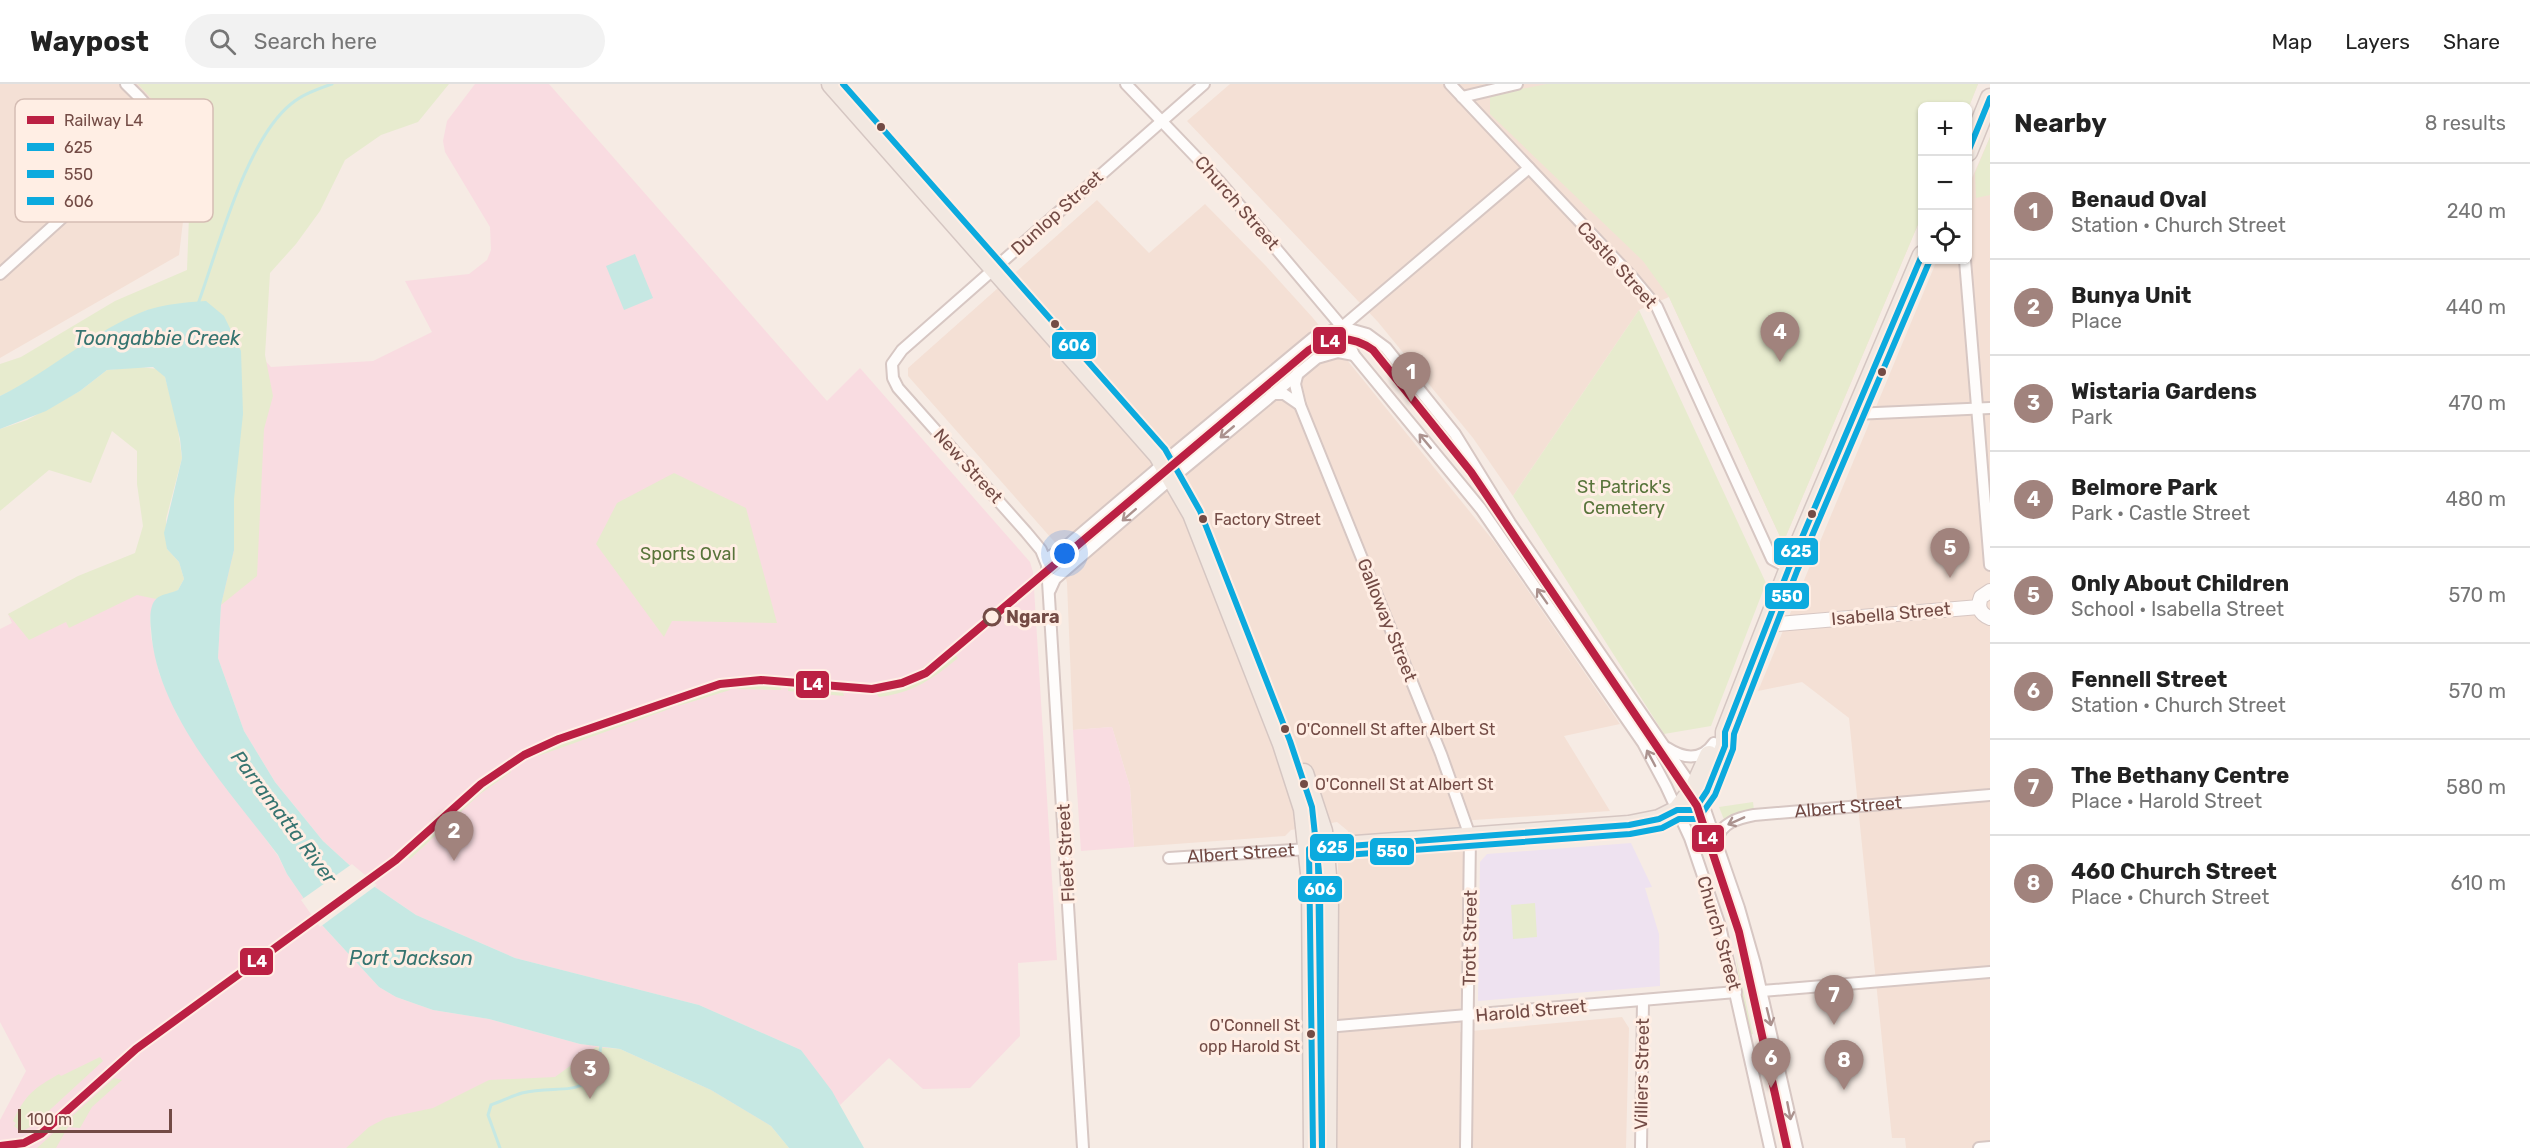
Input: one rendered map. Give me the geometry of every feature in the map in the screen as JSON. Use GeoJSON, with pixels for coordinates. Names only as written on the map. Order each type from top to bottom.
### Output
{"type":"FeatureCollection","features":[{"type":"Feature","properties":{"kind":"main road"},"geometry":{"type":"LineString","coordinates":[[831,84],[999,265]]}},
{"type":"Feature","properties":{"kind":"main road"},"geometry":{"type":"LineString","coordinates":[[846,84],[1196,496],[1308,782],[1321,822],[1316,848],[1313,1148]]}},
{"type":"Feature","properties":{"kind":"main road"},"geometry":{"type":"LineString","coordinates":[[1972,142],[1990,98]]}},
{"type":"Feature","properties":{"kind":"main road"},"geometry":{"type":"LineString","coordinates":[[1677,810],[1698,794],[1725,746],[1720,738],[1789,568],[1919,264]]}},
{"type":"Feature","properties":{"kind":"main road","name":"Albert Street"},"geometry":{"type":"LineString","coordinates":[[1316,848],[1629,825],[1659,819],[1677,810]]}},
{"type":"Feature","properties":{"kind":"main road"},"geometry":{"type":"LineString","coordinates":[[1316,848],[1329,897],[1326,1027],[1327,1148]]}},
{"type":"Feature","properties":{"kind":"street"},"geometry":{"type":"LineString","coordinates":[[126,84],[139,99]]}},
{"type":"Feature","properties":{"kind":"street","name":"Church Street"},"geometry":{"type":"LineString","coordinates":[[1126,84],[1245,211],[1342,327],[1354,355],[1494,526],[1643,743],[1690,838],[1720,926],[1770,1148]]}},
{"type":"Feature","properties":{"kind":"street","name":"Dunlop Street"},"geometry":{"type":"LineString","coordinates":[[892,372],[892,364],[902,350],[1204,84]]}},
{"type":"Feature","properties":{"kind":"street","name":"Castle Street"},"geometry":{"type":"LineString","coordinates":[[1450,84],[1632,277],[1657,307],[1772,560],[1789,568]]}},
{"type":"Feature","properties":{"kind":"street"},"geometry":{"type":"LineString","coordinates":[[1462,97],[1517,84]]}},
{"type":"Feature","properties":{"kind":"street"},"geometry":{"type":"LineString","coordinates":[[1050,590],[1054,579],[1172,466],[1314,338],[1342,327],[1529,168]]}},
{"type":"Feature","properties":{"kind":"street"},"geometry":{"type":"LineString","coordinates":[[0,274],[57,222]]}},
{"type":"Feature","properties":{"kind":"street"},"geometry":{"type":"LineString","coordinates":[[1965,264],[1990,565]]}},
{"type":"Feature","properties":{"kind":"street"},"geometry":{"type":"LineString","coordinates":[[1332,353],[1342,327]]}},
{"type":"Feature","properties":{"kind":"street","name":"Church Street"},"geometry":{"type":"LineString","coordinates":[[1342,327],[1367,334],[1386,348],[1455,434],[1510,523],[1698,794],[1717,840],[1762,991],[1797,1148]]}},
{"type":"Feature","properties":{"kind":"street"},"geometry":{"type":"LineString","coordinates":[[1045,559],[1063,549],[1319,357],[1332,353],[1354,355]]}},
{"type":"Feature","properties":{"kind":"street","name":"New Street"},"geometry":{"type":"LineString","coordinates":[[892,372],[898,388],[1026,532],[1045,559]]}},
{"type":"Feature","properties":{"kind":"street","name":"Galloway Street"},"geometry":{"type":"LineString","coordinates":[[1298,372],[1295,387],[1300,405],[1441,754],[1470,836]]}},
{"type":"Feature","properties":{"kind":"street"},"geometry":{"type":"LineString","coordinates":[[1271,394],[1284,394],[1300,405]]}},
{"type":"Feature","properties":{"kind":"street"},"geometry":{"type":"LineString","coordinates":[[1854,414],[1990,408]]}},
{"type":"Feature","properties":{"kind":"street","name":"Fleet Street"},"geometry":{"type":"LineString","coordinates":[[1045,559],[1050,590],[1083,1148]]}},
{"type":"Feature","properties":{"kind":"street"},"geometry":{"type":"LineString","coordinates":[[1990,591],[1981,597],[1979,607],[1982,613],[1990,618]]}},
{"type":"Feature","properties":{"kind":"street","name":"Isabella Street"},"geometry":{"type":"LineString","coordinates":[[1767,625],[1979,607]]}},
{"type":"Feature","properties":{"kind":"street"},"geometry":{"type":"LineString","coordinates":[[1664,746],[1682,756],[1694,757],[1707,751],[1720,738]]}},
{"type":"Feature","properties":{"kind":"street","name":"Albert Street"},"geometry":{"type":"LineString","coordinates":[[1717,840],[1719,833],[1728,824],[1744,817],[1990,795]]}},
{"type":"Feature","properties":{"kind":"street","name":"Trott Street"},"geometry":{"type":"LineString","coordinates":[[1466,1148],[1470,836]]}},
{"type":"Feature","properties":{"kind":"street","name":"Albert Street"},"geometry":{"type":"LineString","coordinates":[[1169,858],[1316,848]]}},
{"type":"Feature","properties":{"kind":"street"},"geometry":{"type":"LineString","coordinates":[[1762,991],[1990,972]]}},
{"type":"Feature","properties":{"kind":"street","name":"Harold Street"},"geometry":{"type":"LineString","coordinates":[[1326,1027],[1736,992]]}},
{"type":"Feature","properties":{"kind":"street","name":"Villiers Street"},"geometry":{"type":"LineString","coordinates":[[1641,1148],[1643,1001]]}},
{"type":"Feature","properties":{"kind":"street"},"geometry":{"type":"LineString","coordinates":[[1979,1148],[1990,1147]]}},
{"type":"Feature","properties":{"kind":"shaded area"},"geometry":{"type":"Polygon","coordinates":[[[0,84],[233,84],[213,99],[15,99],[15,222],[183,222],[179,255],[0,358],[0,84]]]}},
{"type":"Feature","properties":{"kind":"shaded area"},"geometry":{"type":"Polygon","coordinates":[[[475,84],[549,84],[827,401],[860,368],[1030,562],[1033,572],[1057,960],[1018,963],[1020,1036],[970,1088],[923,1089],[889,1058],[840,1105],[801,1050],[699,1005],[515,958],[416,915],[369,883],[323,841],[275,782],[244,731],[218,658],[221,605],[224,316],[271,367],[373,361],[432,332],[405,281],[469,274],[487,260],[491,250],[490,227],[445,152],[443,141],[447,121],[475,84]]]}},
{"type":"Feature","properties":{"kind":"shaded area"},"geometry":{"type":"Polygon","coordinates":[[[1230,84],[1978,84],[1971,102],[1918,102],[1918,224],[1783,543],[1669,297],[1639,310],[1513,496],[1473,438],[1378,322],[1187,121],[1230,84]]]}},
{"type":"Feature","properties":{"kind":"shaded area"},"geometry":{"type":"Polygon","coordinates":[[[1990,137],[1990,1148],[1906,1148],[1905,1138],[1892,1138],[1849,718],[1802,682],[1758,691],[1935,264],[1972,264],[1972,178],[1990,137]]]}},
{"type":"Feature","properties":{"kind":"shaded area"},"geometry":{"type":"Polygon","coordinates":[[[1097,200],[1149,253],[1205,204],[1313,318],[1496,544],[1620,724],[1564,736],[1610,811],[1459,821],[1464,863],[1460,1032],[1622,1017],[1629,1028],[1626,1148],[1337,1148],[1338,863],[1348,861],[1348,831],[1337,822],[1291,830],[1285,836],[1134,847],[1130,787],[1112,727],[1073,730],[1067,583],[1059,547],[908,376],[908,368],[1097,200]]]}},
{"type":"Feature","properties":{"kind":"shaded area"},"geometry":{"type":"Polygon","coordinates":[[[123,573],[156,599],[150,617],[151,637],[159,673],[178,717],[278,856],[287,874],[322,925],[379,987],[396,997],[433,1010],[489,1019],[580,1044],[608,1047],[711,1090],[771,1126],[726,1148],[6,1148],[0,1145],[0,1120],[26,1071],[0,1022],[0,629],[12,623],[8,614],[123,573]]]}},
{"type":"Feature","properties":{"kind":"shaded area"},"geometry":{"type":"Polygon","coordinates":[[[1112,727],[1130,787],[1134,847],[1081,851],[1073,730],[1112,727]]]}},
{"type":"Feature","properties":{"kind":"shaded area"},"geometry":{"type":"Polygon","coordinates":[[[1631,843],[1652,887],[1645,888],[1659,934],[1660,986],[1478,1001],[1480,862],[1487,854],[1631,843]]]}},
{"type":"Feature","properties":{"kind":"green space"},"geometry":{"type":"Polygon","coordinates":[[[138,84],[449,84],[418,122],[381,135],[345,160],[320,211],[296,244],[270,273],[265,355],[273,396],[264,429],[257,576],[221,605],[234,550],[234,499],[147,310],[101,334],[31,381],[0,396],[0,364],[21,357],[115,301],[187,270],[189,222],[213,222],[213,99],[152,99],[138,84]]]}},
{"type":"Feature","properties":{"kind":"green space"},"geometry":{"type":"Polygon","coordinates":[[[1547,84],[1978,84],[1971,102],[1918,102],[1918,224],[1783,543],[1669,297],[1643,261],[1490,114],[1490,95],[1547,84]]]}},
{"type":"Feature","properties":{"kind":"green space"},"geometry":{"type":"Polygon","coordinates":[[[1990,137],[1990,195],[1976,198],[1975,173],[1990,137]]]}},
{"type":"Feature","properties":{"kind":"green space","name":"St Patrick's Cemetery"},"geometry":{"type":"Polygon","coordinates":[[[1639,310],[1766,583],[1711,726],[1664,734],[1513,496],[1639,310]]]}},
{"type":"Feature","properties":{"kind":"green space"},"geometry":{"type":"Polygon","coordinates":[[[139,367],[158,369],[165,377],[176,416],[182,458],[166,519],[167,549],[179,562],[184,579],[178,590],[169,595],[156,599],[137,595],[69,628],[66,622],[29,640],[8,614],[78,576],[135,553],[143,526],[137,484],[137,451],[112,431],[91,483],[49,470],[0,511],[0,429],[27,420],[80,391],[107,370],[139,367]]]}},
{"type":"Feature","properties":{"kind":"green space","name":"Sports Oval"},"geometry":{"type":"Polygon","coordinates":[[[674,473],[746,508],[777,623],[672,621],[664,637],[596,544],[617,503],[674,473]]]}},
{"type":"Feature","properties":{"kind":"green space"},"geometry":{"type":"Polygon","coordinates":[[[948,648],[958,658],[921,684],[902,692],[879,697],[871,686],[914,674],[948,648]]]}},
{"type":"Feature","properties":{"kind":"green space"},"geometry":{"type":"Polygon","coordinates":[[[728,678],[730,690],[678,706],[674,694],[728,678]]]}},
{"type":"Feature","properties":{"kind":"green space"},"geometry":{"type":"Polygon","coordinates":[[[735,678],[782,679],[781,690],[737,689],[735,678]]]}},
{"type":"Feature","properties":{"kind":"green space"},"geometry":{"type":"Polygon","coordinates":[[[789,680],[841,684],[844,696],[788,691],[789,680]]]}},
{"type":"Feature","properties":{"kind":"green space"},"geometry":{"type":"Polygon","coordinates":[[[668,696],[672,708],[538,756],[533,746],[668,696]]]}},
{"type":"Feature","properties":{"kind":"green space"},"geometry":{"type":"Polygon","coordinates":[[[503,762],[511,772],[480,794],[410,859],[402,849],[477,781],[503,762]]]}},
{"type":"Feature","properties":{"kind":"green space"},"geometry":{"type":"Polygon","coordinates":[[[1753,802],[1754,810],[1725,822],[1719,807],[1753,802]]]}},
{"type":"Feature","properties":{"kind":"green space"},"geometry":{"type":"Polygon","coordinates":[[[1535,903],[1537,937],[1513,939],[1511,905],[1535,903]]]}},
{"type":"Feature","properties":{"kind":"green space"},"geometry":{"type":"Polygon","coordinates":[[[1735,953],[1753,1034],[1749,1035],[1735,953]]]}},
{"type":"Feature","properties":{"kind":"green space"},"geometry":{"type":"Polygon","coordinates":[[[596,1047],[620,1049],[711,1090],[771,1126],[789,1148],[346,1148],[369,1127],[386,1118],[433,1108],[489,1080],[555,1077],[596,1047]]]}},
{"type":"Feature","properties":{"kind":"green space"},"geometry":{"type":"Polygon","coordinates":[[[100,1057],[103,1061],[40,1119],[33,1122],[35,1124],[21,1132],[14,1126],[16,1123],[13,1121],[22,1104],[36,1088],[59,1074],[61,1076],[100,1057]]]}},
{"type":"Feature","properties":{"kind":"green space"},"geometry":{"type":"Polygon","coordinates":[[[114,1078],[122,1080],[92,1107],[80,1128],[68,1127],[56,1148],[37,1148],[114,1078]]]}},
{"type":"Feature","properties":{"kind":"water"},"geometry":{"type":"Polygon","coordinates":[[[635,254],[653,298],[624,310],[606,266],[635,254]]]}},
{"type":"Feature","properties":{"kind":"water","name":"Port Jackson"},"geometry":{"type":"Polygon","coordinates":[[[206,301],[224,316],[241,351],[243,414],[234,499],[234,550],[221,605],[218,658],[244,731],[275,782],[323,841],[369,883],[416,915],[515,958],[699,1005],[801,1050],[832,1091],[864,1148],[789,1148],[771,1126],[711,1090],[620,1049],[580,1044],[489,1019],[433,1010],[396,997],[379,987],[322,925],[287,874],[278,855],[198,750],[180,721],[166,691],[156,660],[150,621],[154,601],[178,590],[184,579],[179,562],[167,549],[164,533],[182,458],[180,439],[165,377],[153,367],[107,370],[80,391],[46,411],[0,429],[0,396],[37,375],[91,339],[147,310],[206,301]]]}},
{"type":"Feature","properties":{"kind":"pier"},"geometry":{"type":"Polygon","coordinates":[[[352,864],[377,885],[320,927],[301,900],[352,864]]]}},
{"type":"Feature","properties":{"kind":"waterway"},"geometry":{"type":"LineString","coordinates":[[198,304],[235,197],[260,143],[275,121],[291,104],[332,84]]}},
{"type":"Feature","properties":{"kind":"waterway"},"geometry":{"type":"LineString","coordinates":[[500,1148],[488,1115],[491,1105],[522,1093],[564,1089],[584,1083],[592,1076],[601,1045]]}},
{"type":"Feature","properties":{"kind":"tram line"},"geometry":{"type":"LineString","coordinates":[[1068,562],[1095,532]]}},
{"type":"Feature","properties":{"kind":"rail line","name":"L4"},"geometry":{"type":"LineString","coordinates":[[0,1146],[24,1143],[41,1134],[136,1049],[396,860],[481,784],[524,755],[559,739],[720,684],[761,680],[872,689],[902,683],[926,673],[1309,350],[1325,342],[1341,339],[1357,342],[1373,350],[1471,472],[1697,806],[1739,932],[1787,1148]]}},
{"type":"Feature","properties":{"kind":"transit line","name":"606"},"geometry":{"type":"LineString","coordinates":[[843,84],[1165,449],[1200,511],[1290,741],[1312,807],[1320,882],[1322,1148]]}},
{"type":"Feature","properties":{"kind":"transit line","name":"625"},"geometry":{"type":"LineString","coordinates":[[1972,142],[1990,98]]}},
{"type":"Feature","properties":{"kind":"transit line","name":"625"},"geometry":{"type":"LineString","coordinates":[[1313,1148],[1309,849],[1629,825],[1659,819],[1677,810],[1692,810],[1697,806],[1707,791],[1725,746],[1725,732],[1789,568],[1918,264]]}},
{"type":"Feature","properties":{"kind":"transit line","name":"550"},"geometry":{"type":"LineString","coordinates":[[1322,1148],[1318,857],[1630,834],[1662,828],[1679,819],[1695,819],[1703,812],[1715,795],[1733,749],[1734,734],[1797,571],[1928,264]]}},
{"type":"Feature","properties":{"kind":"place","name":"Belmore Park"},"geometry":{"type":"Point","coordinates":[1780,362]}},
{"type":"Feature","properties":{"kind":"place","name":"Benaud Oval"},"geometry":{"type":"Point","coordinates":[1411,402]}},
{"type":"Feature","properties":{"kind":"place","name":"Factory Street"},"geometry":{"type":"Point","coordinates":[1203,519]}},
{"type":"Feature","properties":{"kind":"place","name":"Only About Children"},"geometry":{"type":"Point","coordinates":[1950,578]}},
{"type":"Feature","properties":{"kind":"place","name":"Ngara"},"geometry":{"type":"Point","coordinates":[992,617]}},
{"type":"Feature","properties":{"kind":"place","name":"O'Connell St after Albert St"},"geometry":{"type":"Point","coordinates":[1285,729]}},
{"type":"Feature","properties":{"kind":"place","name":"O'Connell St at Albert St"},"geometry":{"type":"Point","coordinates":[1304,784]}},
{"type":"Feature","properties":{"kind":"place","name":"Bunya Unit"},"geometry":{"type":"Point","coordinates":[454,861]}},
{"type":"Feature","properties":{"kind":"place","name":"The Bethany Centre"},"geometry":{"type":"Point","coordinates":[1834,1025]}},
{"type":"Feature","properties":{"kind":"place","name":"O'Connell St opp Harold St"},"geometry":{"type":"Point","coordinates":[1311,1034]}},
{"type":"Feature","properties":{"kind":"place","name":"Fennell Street"},"geometry":{"type":"Point","coordinates":[1771,1088]}},
{"type":"Feature","properties":{"kind":"place","name":"460 Church Street"},"geometry":{"type":"Point","coordinates":[1844,1090]}},
{"type":"Feature","properties":{"kind":"place","name":"Wistaria Gardens"},"geometry":{"type":"Point","coordinates":[590,1099]}},
{"type":"Feature","properties":{"kind":"water label","name":"Toongabbie Creek"},"geometry":{"type":"Point","coordinates":[157,338]}},
{"type":"Feature","properties":{"kind":"water label","name":"Parramatta River"},"geometry":{"type":"Point","coordinates":[284,817]}}]}
